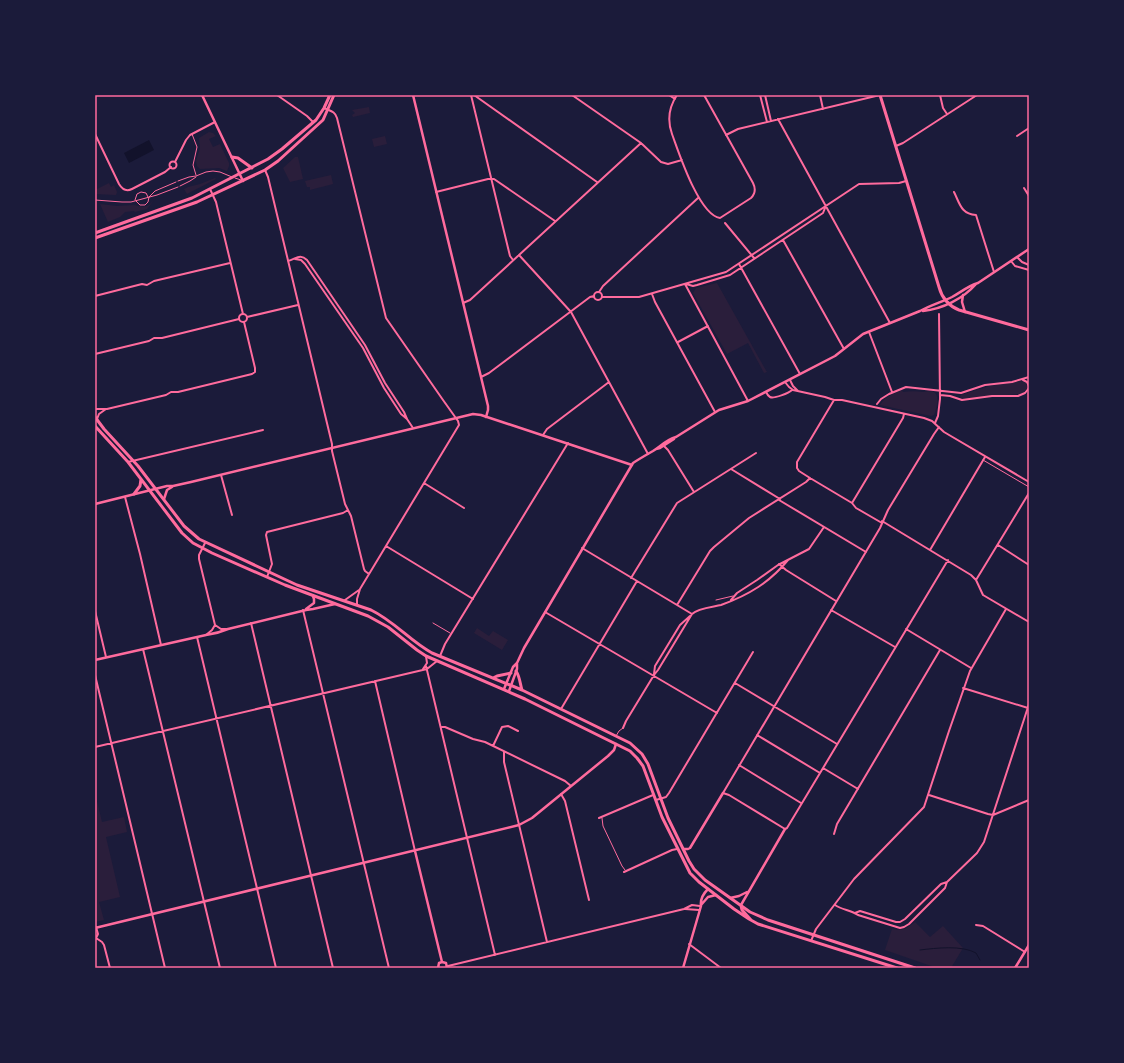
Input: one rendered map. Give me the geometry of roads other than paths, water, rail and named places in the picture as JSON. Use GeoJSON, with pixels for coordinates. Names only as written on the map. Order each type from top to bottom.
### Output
{"type":"FeatureCollection","features":[{"type":"Feature","properties":{"kind":"main road"},"geometry":{"type":"LineString","coordinates":[[202,95],[243,181]]}},
{"type":"Feature","properties":{"kind":"main road"},"geometry":{"type":"LineString","coordinates":[[95,232],[187,200],[275,155],[313,122],[324,108],[330,95]]}},
{"type":"Feature","properties":{"kind":"main road"},"geometry":{"type":"LineString","coordinates":[[95,238],[189,205],[264,170],[278,161],[323,120],[334,95]]}},
{"type":"Feature","properties":{"kind":"main road"},"geometry":{"type":"LineString","coordinates":[[413,95],[481,377],[488,408],[486,417]]}},
{"type":"Feature","properties":{"kind":"main road"},"geometry":{"type":"LineString","coordinates":[[880,95],[940,291],[945,300],[954,308],[965,312],[1029,330]]}},
{"type":"Feature","properties":{"kind":"main road"},"geometry":{"type":"LineString","coordinates":[[232,157],[238,158],[252,168]]}},
{"type":"Feature","properties":{"kind":"main road"},"geometry":{"type":"LineString","coordinates":[[920,311],[930,310],[948,304],[1029,249]]}},
{"type":"Feature","properties":{"kind":"main road"},"geometry":{"type":"LineString","coordinates":[[655,449],[671,442],[676,437],[716,412],[748,401],[835,356],[861,335],[945,300],[978,283]]}},
{"type":"Feature","properties":{"kind":"main road"},"geometry":{"type":"LineString","coordinates":[[963,295],[962,302],[965,312]]}},
{"type":"Feature","properties":{"kind":"main road"},"geometry":{"type":"LineString","coordinates":[[95,504],[167,486],[222,475],[473,414],[544,435],[632,465]]}},
{"type":"Feature","properties":{"kind":"main road"},"geometry":{"type":"LineString","coordinates":[[96,418],[134,460],[187,529],[205,543],[297,584],[367,608],[381,616],[427,650],[522,690],[630,743],[642,754],[648,764],[668,818],[694,869],[702,877],[741,906],[762,918],[916,968]]}},
{"type":"Feature","properties":{"kind":"main road"},"geometry":{"type":"LineString","coordinates":[[95,426],[128,462],[182,533],[202,548],[267,578],[368,616],[388,627],[426,656],[556,713],[630,752],[639,761],[644,769],[655,801],[690,873],[696,880],[752,921],[897,968]]}},
{"type":"Feature","properties":{"kind":"main road"},"geometry":{"type":"LineString","coordinates":[[508,691],[516,671],[517,663],[524,648],[632,465],[658,446],[676,437]]}},
{"type":"Feature","properties":{"kind":"main road"},"geometry":{"type":"LineString","coordinates":[[134,494],[140,486],[141,479]]}},
{"type":"Feature","properties":{"kind":"main road"},"geometry":{"type":"LineString","coordinates":[[164,499],[167,490],[173,486]]}},
{"type":"Feature","properties":{"kind":"main road"},"geometry":{"type":"LineString","coordinates":[[304,610],[314,603],[315,601],[313,596]]}},
{"type":"Feature","properties":{"kind":"main road"},"geometry":{"type":"LineString","coordinates":[[95,660],[222,632],[251,623],[336,604]]}},
{"type":"Feature","properties":{"kind":"main road"},"geometry":{"type":"LineString","coordinates":[[504,689],[513,667],[517,663]]}},
{"type":"Feature","properties":{"kind":"main road"},"geometry":{"type":"LineString","coordinates":[[516,671],[519,675],[522,690]]}},
{"type":"Feature","properties":{"kind":"main road"},"geometry":{"type":"LineString","coordinates":[[493,678],[511,673]]}},
{"type":"Feature","properties":{"kind":"main road"},"geometry":{"type":"LineString","coordinates":[[96,927],[519,825],[532,818],[612,753],[616,744],[616,736]]}},
{"type":"Feature","properties":{"kind":"main road"},"geometry":{"type":"LineString","coordinates":[[653,795],[659,792]]}},
{"type":"Feature","properties":{"kind":"main road"},"geometry":{"type":"LineString","coordinates":[[677,849],[683,850],[690,848],[723,793]]}},
{"type":"Feature","properties":{"kind":"main road"},"geometry":{"type":"LineString","coordinates":[[752,921],[742,910],[741,906],[785,829]]}},
{"type":"Feature","properties":{"kind":"main road"},"geometry":{"type":"LineString","coordinates":[[415,851],[442,962],[446,963],[447,967]]}},
{"type":"Feature","properties":{"kind":"main road"},"geometry":{"type":"LineString","coordinates":[[682,968],[701,899],[712,884]]}},
{"type":"Feature","properties":{"kind":"main road"},"geometry":{"type":"LineString","coordinates":[[730,898],[741,896],[749,890]]}},
{"type":"Feature","properties":{"kind":"main road"},"geometry":{"type":"LineString","coordinates":[[700,906],[708,897],[716,895]]}},
{"type":"Feature","properties":{"kind":"main road"},"geometry":{"type":"LineString","coordinates":[[1015,968],[1029,945]]}},
{"type":"Feature","properties":{"kind":"main road"},"geometry":{"type":"LineString","coordinates":[[438,968],[439,963],[442,962]]}},
{"type":"Feature","properties":{"kind":"street"},"geometry":{"type":"LineString","coordinates":[[277,95],[313,122]]}},
{"type":"Feature","properties":{"kind":"street"},"geometry":{"type":"LineString","coordinates":[[471,95],[510,255],[513,260]]}},
{"type":"Feature","properties":{"kind":"street"},"geometry":{"type":"LineString","coordinates":[[474,95],[478,96],[598,182]]}},
{"type":"Feature","properties":{"kind":"street"},"geometry":{"type":"LineString","coordinates":[[572,95],[641,143],[662,163],[671,163],[682,160]]}},
{"type":"Feature","properties":{"kind":"street"},"geometry":{"type":"LineString","coordinates":[[669,95],[675,99]]}},
{"type":"Feature","properties":{"kind":"street"},"geometry":{"type":"LineString","coordinates":[[678,95],[670,110],[669,125],[698,198],[711,214],[718,218],[722,217],[751,198],[755,192],[754,185],[704,95]]}},
{"type":"Feature","properties":{"kind":"street"},"geometry":{"type":"LineString","coordinates":[[760,95],[767,122]]}},
{"type":"Feature","properties":{"kind":"street"},"geometry":{"type":"LineString","coordinates":[[765,95],[771,121]]}},
{"type":"Feature","properties":{"kind":"street"},"geometry":{"type":"LineString","coordinates":[[820,95],[823,109]]}},
{"type":"Feature","properties":{"kind":"street"},"geometry":{"type":"LineString","coordinates":[[726,135],[738,129],[880,95]]}},
{"type":"Feature","properties":{"kind":"street"},"geometry":{"type":"LineString","coordinates":[[940,95],[943,108],[947,114]]}},
{"type":"Feature","properties":{"kind":"street"},"geometry":{"type":"LineString","coordinates":[[896,146],[977,95]]}},
{"type":"Feature","properties":{"kind":"street"},"geometry":{"type":"LineString","coordinates":[[324,108],[335,113],[337,118],[385,316],[456,418],[459,425],[360,589],[357,605]]}},
{"type":"Feature","properties":{"kind":"street"},"geometry":{"type":"LineString","coordinates":[[778,119],[890,323]]}},
{"type":"Feature","properties":{"kind":"street"},"geometry":{"type":"LineString","coordinates":[[95,134],[119,184],[125,190],[129,190],[167,171],[171,167],[174,168],[177,164],[175,162],[186,140],[192,134],[215,122]]}},
{"type":"Feature","properties":{"kind":"street"},"geometry":{"type":"LineString","coordinates":[[1017,136],[1029,128]]}},
{"type":"Feature","properties":{"kind":"street"},"geometry":{"type":"LineString","coordinates":[[463,303],[470,300],[641,143]]}},
{"type":"Feature","properties":{"kind":"street"},"geometry":{"type":"LineString","coordinates":[[171,167],[171,162],[175,162]]}},
{"type":"Feature","properties":{"kind":"street"},"geometry":{"type":"LineString","coordinates":[[264,170],[268,177],[345,504],[351,516],[365,572],[369,574]]}},
{"type":"Feature","properties":{"kind":"street"},"geometry":{"type":"LineString","coordinates":[[436,192],[491,178],[496,179],[555,221]]}},
{"type":"Feature","properties":{"kind":"street"},"geometry":{"type":"LineString","coordinates":[[594,296],[596,299],[602,297],[636,297],[652,294],[726,272],[860,184],[899,183],[906,181]]}},
{"type":"Feature","properties":{"kind":"street"},"geometry":{"type":"LineString","coordinates":[[1024,188],[1029,196]]}},
{"type":"Feature","properties":{"kind":"street"},"geometry":{"type":"LineString","coordinates":[[210,189],[217,206],[243,314],[247,317]]}},
{"type":"Feature","properties":{"kind":"street"},"geometry":{"type":"LineString","coordinates":[[954,192],[963,211],[976,215],[994,272]]}},
{"type":"Feature","properties":{"kind":"street"},"geometry":{"type":"LineString","coordinates":[[481,377],[490,373],[590,297],[594,296],[596,292],[599,292],[603,286],[698,198]]}},
{"type":"Feature","properties":{"kind":"street"},"geometry":{"type":"LineString","coordinates":[[685,284],[693,286],[698,285],[730,275],[823,213],[826,206]]}},
{"type":"Feature","properties":{"kind":"street"},"geometry":{"type":"LineString","coordinates":[[724,223],[754,258]]}},
{"type":"Feature","properties":{"kind":"street"},"geometry":{"type":"LineString","coordinates":[[780,236],[844,349]]}},
{"type":"Feature","properties":{"kind":"street"},"geometry":{"type":"LineString","coordinates":[[519,255],[571,312],[648,454]]}},
{"type":"Feature","properties":{"kind":"street"},"geometry":{"type":"LineString","coordinates":[[1018,257],[1022,262],[1029,265]]}},
{"type":"Feature","properties":{"kind":"street"},"geometry":{"type":"LineString","coordinates":[[288,261],[294,259],[301,260],[305,264],[360,343],[384,388],[401,414],[407,419],[413,428]]}},
{"type":"Feature","properties":{"kind":"street"},"geometry":{"type":"LineString","coordinates":[[1011,261],[1015,266],[1029,270]]}},
{"type":"Feature","properties":{"kind":"street"},"geometry":{"type":"LineString","coordinates":[[95,296],[142,284],[150,284],[156,281],[230,263]]}},
{"type":"Feature","properties":{"kind":"street"},"geometry":{"type":"LineString","coordinates":[[739,264],[800,374]]}},
{"type":"Feature","properties":{"kind":"street"},"geometry":{"type":"LineString","coordinates":[[685,284],[748,401]]}},
{"type":"Feature","properties":{"kind":"street"},"geometry":{"type":"LineString","coordinates":[[599,292],[602,294],[602,297]]}},
{"type":"Feature","properties":{"kind":"street"},"geometry":{"type":"LineString","coordinates":[[652,294],[716,412]]}},
{"type":"Feature","properties":{"kind":"street"},"geometry":{"type":"LineString","coordinates":[[244,322],[247,320],[247,317],[298,305]]}},
{"type":"Feature","properties":{"kind":"street"},"geometry":{"type":"LineString","coordinates":[[95,354],[151,340],[157,337],[162,338],[239,319],[243,314]]}},
{"type":"Feature","properties":{"kind":"street"},"geometry":{"type":"LineString","coordinates":[[935,423],[938,416],[940,395],[939,314]]}},
{"type":"Feature","properties":{"kind":"street"},"geometry":{"type":"LineString","coordinates":[[95,410],[107,409],[166,395],[171,392],[177,392],[255,372],[255,366],[244,322],[239,319]]}},
{"type":"Feature","properties":{"kind":"street"},"geometry":{"type":"LineString","coordinates":[[678,342],[708,326]]}},
{"type":"Feature","properties":{"kind":"street"},"geometry":{"type":"LineString","coordinates":[[869,331],[892,392]]}},
{"type":"Feature","properties":{"kind":"street"},"geometry":{"type":"LineString","coordinates":[[877,404],[881,399],[892,392],[908,387],[960,393],[986,385],[1006,383],[1029,377]]}},
{"type":"Feature","properties":{"kind":"street"},"geometry":{"type":"LineString","coordinates":[[790,380],[793,386],[799,391]]}},
{"type":"Feature","properties":{"kind":"street"},"geometry":{"type":"LineString","coordinates":[[940,395],[950,396],[961,400],[992,396],[1018,396],[1024,393],[1029,387],[1027,381],[1022,380]]}},
{"type":"Feature","properties":{"kind":"street"},"geometry":{"type":"LineString","coordinates":[[544,435],[547,429],[609,382]]}},
{"type":"Feature","properties":{"kind":"street"},"geometry":{"type":"LineString","coordinates":[[785,382],[792,390],[932,421],[944,432],[963,444],[1029,482]]}},
{"type":"Feature","properties":{"kind":"street"},"geometry":{"type":"LineString","coordinates":[[766,392],[772,397],[788,393],[792,390]]}},
{"type":"Feature","properties":{"kind":"street"},"geometry":{"type":"LineString","coordinates":[[960,393],[958,397],[961,400]]}},
{"type":"Feature","properties":{"kind":"street"},"geometry":{"type":"LineString","coordinates":[[834,400],[797,462],[799,471],[852,503],[856,508],[948,560],[971,575],[976,580],[984,595],[1029,622]]}},
{"type":"Feature","properties":{"kind":"street"},"geometry":{"type":"LineString","coordinates":[[96,418],[100,413],[107,409]]}},
{"type":"Feature","properties":{"kind":"street"},"geometry":{"type":"LineString","coordinates":[[852,503],[904,414]]}},
{"type":"Feature","properties":{"kind":"street"},"geometry":{"type":"LineString","coordinates":[[939,427],[888,510],[866,552],[723,793],[785,829],[788,826],[948,560]]}},
{"type":"Feature","properties":{"kind":"street"},"geometry":{"type":"LineString","coordinates":[[128,462],[263,430]]}},
{"type":"Feature","properties":{"kind":"street"},"geometry":{"type":"LineString","coordinates":[[440,656],[451,634],[568,443]]}},
{"type":"Feature","properties":{"kind":"street"},"geometry":{"type":"LineString","coordinates":[[664,446],[694,492]]}},
{"type":"Feature","properties":{"kind":"street"},"geometry":{"type":"LineString","coordinates":[[631,578],[675,506],[694,492],[756,453]]}},
{"type":"Feature","properties":{"kind":"street"},"geometry":{"type":"LineString","coordinates":[[930,550],[986,456]]}},
{"type":"Feature","properties":{"kind":"street"},"geometry":{"type":"LineString","coordinates":[[731,469],[866,552]]}},
{"type":"Feature","properties":{"kind":"street"},"geometry":{"type":"LineString","coordinates":[[222,475],[232,514]]}},
{"type":"Feature","properties":{"kind":"street"},"geometry":{"type":"LineString","coordinates":[[677,605],[710,551],[714,547],[749,518],[810,478]]}},
{"type":"Feature","properties":{"kind":"street"},"geometry":{"type":"LineString","coordinates":[[424,484],[464,508]]}},
{"type":"Feature","properties":{"kind":"street"},"geometry":{"type":"LineString","coordinates":[[976,580],[1029,493]]}},
{"type":"Feature","properties":{"kind":"street"},"geometry":{"type":"LineString","coordinates":[[125,496],[161,645]]}},
{"type":"Feature","properties":{"kind":"street"},"geometry":{"type":"LineString","coordinates":[[267,578],[272,564],[266,535],[267,532],[342,513],[348,510]]}},
{"type":"Feature","properties":{"kind":"street"},"geometry":{"type":"LineString","coordinates":[[729,601],[737,593],[779,564],[810,548],[824,527]]}},
{"type":"Feature","properties":{"kind":"street"},"geometry":{"type":"LineString","coordinates":[[205,543],[202,548],[199,561],[213,618],[215,625],[221,629],[228,629]]}},
{"type":"Feature","properties":{"kind":"street"},"geometry":{"type":"LineString","coordinates":[[386,546],[473,599]]}},
{"type":"Feature","properties":{"kind":"street"},"geometry":{"type":"LineString","coordinates":[[998,546],[1029,565]]}},
{"type":"Feature","properties":{"kind":"street"},"geometry":{"type":"LineString","coordinates":[[582,548],[692,614]]}},
{"type":"Feature","properties":{"kind":"street"},"geometry":{"type":"LineString","coordinates":[[654,675],[655,666],[680,625],[695,611],[719,605],[737,598],[762,585],[769,580],[788,560]]}},
{"type":"Feature","properties":{"kind":"street"},"geometry":{"type":"LineString","coordinates":[[779,564],[836,601]]}},
{"type":"Feature","properties":{"kind":"street"},"geometry":{"type":"LineString","coordinates":[[561,709],[637,581]]}},
{"type":"Feature","properties":{"kind":"street"},"geometry":{"type":"LineString","coordinates":[[344,601],[360,589]]}},
{"type":"Feature","properties":{"kind":"street"},"geometry":{"type":"LineString","coordinates":[[733,596],[737,598]]}},
{"type":"Feature","properties":{"kind":"street"},"geometry":{"type":"LineString","coordinates":[[812,941],[816,929],[854,879],[919,814],[924,807],[971,668],[1006,609]]}},
{"type":"Feature","properties":{"kind":"street"},"geometry":{"type":"LineString","coordinates":[[304,610],[389,968]]}},
{"type":"Feature","properties":{"kind":"street"},"geometry":{"type":"LineString","coordinates":[[832,610],[895,647]]}},
{"type":"Feature","properties":{"kind":"street"},"geometry":{"type":"LineString","coordinates":[[95,611],[106,657]]}},
{"type":"Feature","properties":{"kind":"street"},"geometry":{"type":"LineString","coordinates":[[545,612],[717,713]]}},
{"type":"Feature","properties":{"kind":"street"},"geometry":{"type":"LineString","coordinates":[[624,728],[626,721],[692,614]]}},
{"type":"Feature","properties":{"kind":"street"},"geometry":{"type":"LineString","coordinates":[[251,623],[333,968]]}},
{"type":"Feature","properties":{"kind":"street"},"geometry":{"type":"LineString","coordinates":[[206,635],[215,625]]}},
{"type":"Feature","properties":{"kind":"street"},"geometry":{"type":"LineString","coordinates":[[906,629],[971,668]]}},
{"type":"Feature","properties":{"kind":"street"},"geometry":{"type":"LineString","coordinates":[[197,637],[276,968]]}},
{"type":"Feature","properties":{"kind":"street"},"geometry":{"type":"LineString","coordinates":[[143,649],[220,968]]}},
{"type":"Feature","properties":{"kind":"street"},"geometry":{"type":"LineString","coordinates":[[834,834],[836,825],[940,650]]}},
{"type":"Feature","properties":{"kind":"street"},"geometry":{"type":"LineString","coordinates":[[655,801],[667,796],[669,793],[753,652]]}},
{"type":"Feature","properties":{"kind":"street"},"geometry":{"type":"LineString","coordinates":[[426,656],[428,660],[427,667],[495,954]]}},
{"type":"Feature","properties":{"kind":"street"},"geometry":{"type":"LineString","coordinates":[[95,747],[423,669],[437,661]]}},
{"type":"Feature","properties":{"kind":"street"},"geometry":{"type":"LineString","coordinates":[[95,675],[165,968]]}},
{"type":"Feature","properties":{"kind":"street"},"geometry":{"type":"LineString","coordinates":[[375,681],[415,851]]}},
{"type":"Feature","properties":{"kind":"street"},"geometry":{"type":"LineString","coordinates":[[735,683],[837,744]]}},
{"type":"Feature","properties":{"kind":"street"},"geometry":{"type":"LineString","coordinates":[[963,688],[1028,708]]}},
{"type":"Feature","properties":{"kind":"street"},"geometry":{"type":"LineString","coordinates":[[835,905],[858,915],[900,928],[909,924],[945,888],[947,882],[984,842],[1029,704]]}},
{"type":"Feature","properties":{"kind":"street"},"geometry":{"type":"LineString","coordinates":[[493,746],[502,728],[508,726],[518,731]]}},
{"type":"Feature","properties":{"kind":"street"},"geometry":{"type":"LineString","coordinates":[[441,727],[493,746],[565,781],[571,786]]}},
{"type":"Feature","properties":{"kind":"street"},"geometry":{"type":"LineString","coordinates":[[757,735],[820,773]]}},
{"type":"Feature","properties":{"kind":"street"},"geometry":{"type":"LineString","coordinates":[[504,752],[504,762],[547,942]]}},
{"type":"Feature","properties":{"kind":"street"},"geometry":{"type":"LineString","coordinates":[[739,765],[801,804]]}},
{"type":"Feature","properties":{"kind":"street"},"geometry":{"type":"LineString","coordinates":[[823,768],[858,788]]}},
{"type":"Feature","properties":{"kind":"street"},"geometry":{"type":"LineString","coordinates":[[561,794],[565,801],[589,900]]}},
{"type":"Feature","properties":{"kind":"street"},"geometry":{"type":"LineString","coordinates":[[601,818],[653,795]]}},
{"type":"Feature","properties":{"kind":"street"},"geometry":{"type":"LineString","coordinates":[[929,795],[993,815],[1029,800]]}},
{"type":"Feature","properties":{"kind":"street"},"geometry":{"type":"LineString","coordinates":[[625,871],[677,849]]}},
{"type":"Feature","properties":{"kind":"street"},"geometry":{"type":"LineString","coordinates":[[855,913],[860,911],[900,922],[941,884],[947,882]]}},
{"type":"Feature","properties":{"kind":"street"},"geometry":{"type":"LineString","coordinates":[[447,967],[495,954],[684,909],[693,905],[700,906]]}},
{"type":"Feature","properties":{"kind":"street"},"geometry":{"type":"LineString","coordinates":[[684,909],[699,910]]}},
{"type":"Feature","properties":{"kind":"street"},"geometry":{"type":"LineString","coordinates":[[976,925],[983,926],[1025,952]]}},
{"type":"Feature","properties":{"kind":"street"},"geometry":{"type":"LineString","coordinates":[[96,927],[98,934],[95,939],[101,941],[104,945],[110,968]]}},
{"type":"Feature","properties":{"kind":"street"},"geometry":{"type":"LineString","coordinates":[[689,944],[721,968]]}},
{"type":"Feature","properties":{"kind":"lane"},"geometry":{"type":"LineString","coordinates":[[192,134],[197,147],[193,165],[196,176]]}},
{"type":"Feature","properties":{"kind":"lane"},"geometry":{"type":"LineString","coordinates":[[178,181],[209,171],[224,173],[243,181]]}},
{"type":"Feature","properties":{"kind":"lane"},"geometry":{"type":"LineString","coordinates":[[180,186],[196,176]]}},
{"type":"Feature","properties":{"kind":"lane"},"geometry":{"type":"LineString","coordinates":[[135,201],[138,205],[143,206],[147,203],[148,197],[155,191],[176,182]]}},
{"type":"Feature","properties":{"kind":"lane"},"geometry":{"type":"LineString","coordinates":[[95,200],[122,202],[135,201],[178,187]]}},
{"type":"Feature","properties":{"kind":"lane"},"geometry":{"type":"LineString","coordinates":[[135,201],[136,194],[141,192],[146,193],[148,197]]}},
{"type":"Feature","properties":{"kind":"lane"},"geometry":{"type":"LineString","coordinates":[[983,460],[1029,487]]}},
{"type":"Feature","properties":{"kind":"lane"},"geometry":{"type":"LineString","coordinates":[[716,600],[733,596]]}},
{"type":"Feature","properties":{"kind":"lane"},"geometry":{"type":"LineString","coordinates":[[433,623],[451,634]]}},
{"type":"Feature","properties":{"kind":"lane"},"geometry":{"type":"LineString","coordinates":[[616,736],[619,731],[624,728]]}},
{"type":"Feature","properties":{"kind":"lane"},"geometry":{"type":"LineString","coordinates":[[601,818],[603,826],[625,871]]}},
{"type":"Feature","properties":{"kind":"waterway"},"geometry":{"type":"LineString","coordinates":[[920,950],[934,948],[964,949],[976,953],[980,960]]}}]}
